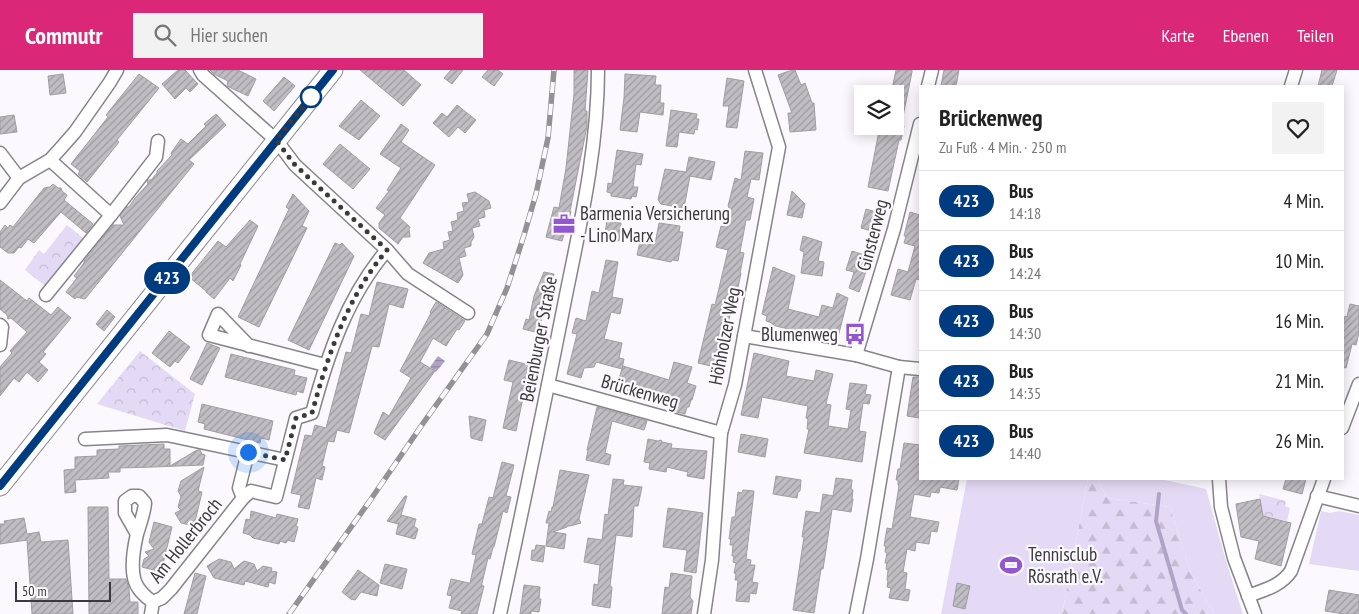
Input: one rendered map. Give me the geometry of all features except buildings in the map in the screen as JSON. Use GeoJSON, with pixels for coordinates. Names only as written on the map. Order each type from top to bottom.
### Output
{"type":"FeatureCollection","features":[{"type":"Feature","properties":{"kind":"main road"},"geometry":{"type":"LineString","coordinates":[[0,486],[333,70]]}},
{"type":"Feature","properties":{"kind":"street"},"geometry":{"type":"LineString","coordinates":[[0,203],[19,178],[50,160],[75,132],[110,82],[116,70]]}},
{"type":"Feature","properties":{"kind":"street"},"geometry":{"type":"LineString","coordinates":[[200,70],[203,75],[276,140],[295,165],[387,250],[408,274],[468,313]]}},
{"type":"Feature","properties":{"kind":"street","name":"Beienburger Straße"},"geometry":{"type":"LineString","coordinates":[[500,614],[585,202],[595,130],[598,70]]}},
{"type":"Feature","properties":{"kind":"street","name":"Höhholzer Weg"},"geometry":{"type":"LineString","coordinates":[[704,614],[712,560],[721,433],[735,385],[779,147],[755,70]]}},
{"type":"Feature","properties":{"kind":"street"},"geometry":{"type":"LineString","coordinates":[[928,85],[932,70]]}},
{"type":"Feature","properties":{"kind":"street"},"geometry":{"type":"LineString","coordinates":[[1291,85],[1296,70]]}},
{"type":"Feature","properties":{"kind":"street","name":"Ginsterweg"},"geometry":{"type":"LineString","coordinates":[[856,355],[894,228],[919,128]]}},
{"type":"Feature","properties":{"kind":"street"},"geometry":{"type":"LineString","coordinates":[[46,295],[156,157],[158,141]]}},
{"type":"Feature","properties":{"kind":"street"},"geometry":{"type":"LineString","coordinates":[[0,154],[19,178]]}},
{"type":"Feature","properties":{"kind":"street"},"geometry":{"type":"LineString","coordinates":[[50,160],[111,215]]}},
{"type":"Feature","properties":{"kind":"street"},"geometry":{"type":"LineString","coordinates":[[250,346],[325,365],[354,299],[373,267],[387,250]]}},
{"type":"Feature","properties":{"kind":"street"},"geometry":{"type":"LineString","coordinates":[[0,325],[2,327],[0,345]]}},
{"type":"Feature","properties":{"kind":"street"},"geometry":{"type":"LineString","coordinates":[[744,336],[856,355],[899,367],[919,369]]}},
{"type":"Feature","properties":{"kind":"street","name":"Am Hollerbroch"},"geometry":{"type":"LineString","coordinates":[[137,534],[133,558],[134,579],[152,608],[172,589],[243,498],[251,491],[276,497],[296,418],[312,413],[325,365]]}},
{"type":"Feature","properties":{"kind":"street"},"geometry":{"type":"LineString","coordinates":[[856,614],[899,367]]}},
{"type":"Feature","properties":{"kind":"street"},"geometry":{"type":"LineString","coordinates":[[1344,423],[1359,384]]}},
{"type":"Feature","properties":{"kind":"street","name":"Brückenweg"},"geometry":{"type":"LineString","coordinates":[[548,385],[721,433]]}},
{"type":"Feature","properties":{"kind":"street"},"geometry":{"type":"LineString","coordinates":[[85,439],[167,435],[285,460]]}},
{"type":"Feature","properties":{"kind":"street","name":"Am Hollerbroch"},"geometry":{"type":"LineString","coordinates":[[243,498],[239,488],[248,452]]}},
{"type":"Feature","properties":{"kind":"street"},"geometry":{"type":"LineString","coordinates":[[1219,480],[1221,507],[1234,558],[1255,614]]}},
{"type":"Feature","properties":{"kind":"street"},"geometry":{"type":"LineString","coordinates":[[1248,596],[1274,586],[1286,578],[1295,563],[1324,480]]}},
{"type":"Feature","properties":{"kind":"street"},"geometry":{"type":"LineString","coordinates":[[1317,496],[1359,506]]}},
{"type":"Feature","properties":{"kind":"green space"},"geometry":{"type":"Polygon","coordinates":[[[67,225],[84,239],[45,286],[25,270],[39,250],[44,254],[67,225]]]}},
{"type":"Feature","properties":{"kind":"green space"},"geometry":{"type":"Polygon","coordinates":[[[140,351],[195,394],[185,431],[97,404],[140,351]]]}},
{"type":"Feature","properties":{"kind":"green space","name":"Tennisclub Rösrath e.V."},"geometry":{"type":"Polygon","coordinates":[[[967,480],[1088,480],[1062,614],[941,614],[967,480]]]}},
{"type":"Feature","properties":{"kind":"green space"},"geometry":{"type":"Polygon","coordinates":[[[1088,480],[1098,480],[1107,498],[1170,507],[1191,573],[1214,614],[1062,614],[1088,480]]]}},
{"type":"Feature","properties":{"kind":"green space"},"geometry":{"type":"Polygon","coordinates":[[[1098,480],[1165,480],[1206,489],[1243,614],[1214,614],[1191,573],[1170,507],[1107,498],[1098,480]]]}},
{"type":"Feature","properties":{"kind":"green space"},"geometry":{"type":"Polygon","coordinates":[[[1259,494],[1286,501],[1285,506],[1290,508],[1287,521],[1263,516],[1259,494]]]}},
{"type":"Feature","properties":{"kind":"green space"},"geometry":{"type":"Polygon","coordinates":[[[1321,511],[1330,513],[1339,511],[1359,515],[1359,571],[1309,564],[1321,511]]]}},
{"type":"Feature","properties":{"kind":"shaded area"},"geometry":{"type":"Polygon","coordinates":[[[438,356],[445,361],[436,372],[430,367],[438,356]]]}},
{"type":"Feature","properties":{"kind":"waterway"},"geometry":{"type":"LineString","coordinates":[[1159,494],[1156,521],[1182,610],[1186,614]]}},
{"type":"Feature","properties":{"kind":"railway"},"geometry":{"type":"LineString","coordinates":[[289,614],[487,334],[507,288],[536,194],[548,138],[554,70]]}},
{"type":"Feature","properties":{"kind":"bus line","name":"423"},"geometry":{"type":"LineString","coordinates":[[0,486],[333,70]]}},
{"type":"Feature","properties":{"kind":"place","name":"Barmenia Versicherung - Lino Marx"},"geometry":{"type":"Point","coordinates":[564,224]}},
{"type":"Feature","properties":{"kind":"place","name":"Blumenweg"},"geometry":{"type":"Point","coordinates":[855,334]}},
{"type":"Feature","properties":{"kind":"place","name":"Tennisclub Rösrath e.V."},"geometry":{"type":"Point","coordinates":[1011,565]}},
{"type":"Feature","properties":{"kind":"route"},"geometry":{"type":"LineString","coordinates":[[248,452],[285,460],[296,418],[312,413],[331,348],[354,299],[373,267],[387,250],[295,165],[276,140],[311,97]]}}]}
